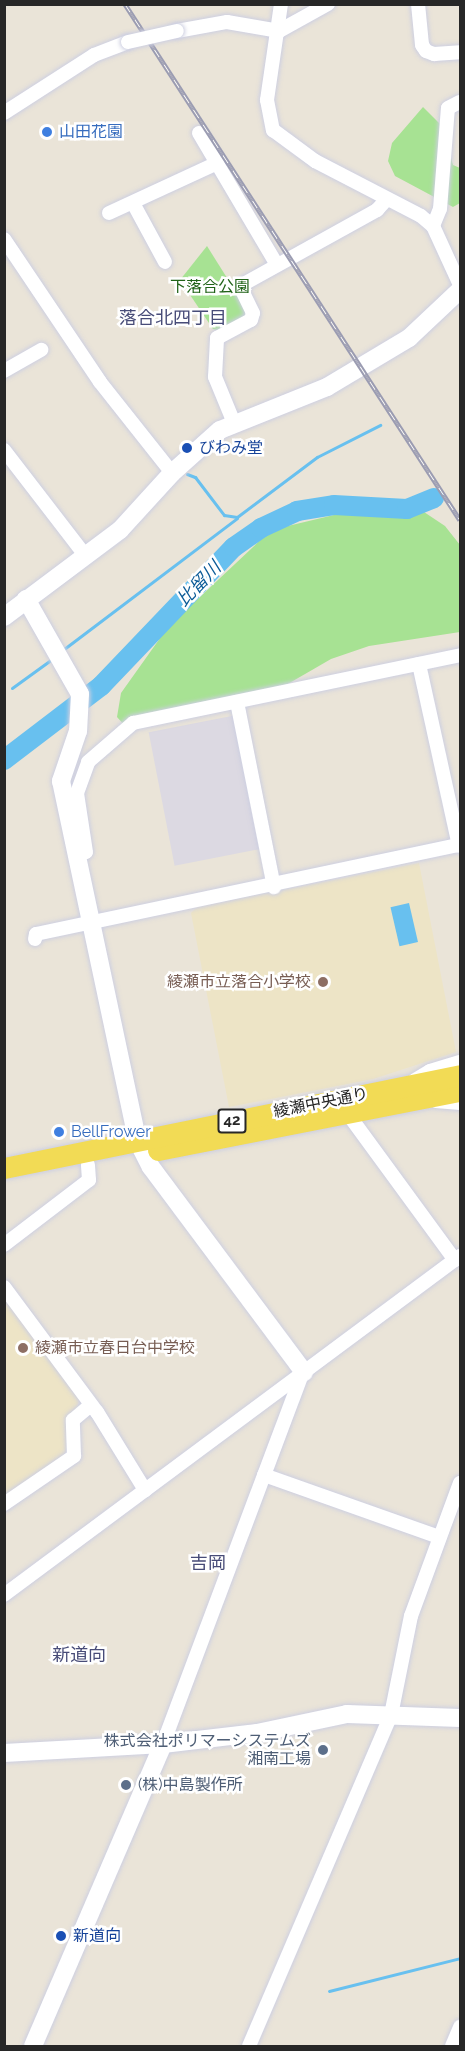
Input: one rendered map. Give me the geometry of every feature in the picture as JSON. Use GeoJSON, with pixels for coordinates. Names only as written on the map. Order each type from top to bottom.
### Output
{"type":"FeatureCollection","features":[{"type":"Feature","properties":{"kind":"main road","name":"綾瀬中央通り"},"geometry":{"type":"LineString","coordinates":[[4,1168],[348,1114],[460,1075]]}},
{"type":"Feature","properties":{"kind":"main road","name":"綾瀬中央通り"},"geometry":{"type":"LineString","coordinates":[[4,1182],[87,1164],[140,1147],[412,1092],[460,1091]]}},
{"type":"Feature","properties":{"kind":"street"},"geometry":{"type":"LineString","coordinates":[[281,4],[279,31],[271,56],[267,100],[273,130],[315,161],[386,200],[421,216],[434,226],[460,285]]}},
{"type":"Feature","properties":{"kind":"street"},"geometry":{"type":"LineString","coordinates":[[4,113],[94,56],[128,42],[227,22],[279,31],[328,4]]}},
{"type":"Feature","properties":{"kind":"street"},"geometry":{"type":"LineString","coordinates":[[418,4],[422,45],[426,51],[434,54],[460,52]]}},
{"type":"Feature","properties":{"kind":"street"},"geometry":{"type":"LineString","coordinates":[[434,226],[440,209],[448,108],[460,102]]}},
{"type":"Feature","properties":{"kind":"street"},"geometry":{"type":"LineString","coordinates":[[199,133],[277,265]]}},
{"type":"Feature","properties":{"kind":"street"},"geometry":{"type":"LineString","coordinates":[[110,213],[217,163]]}},
{"type":"Feature","properties":{"kind":"street"},"geometry":{"type":"LineString","coordinates":[[234,423],[215,376],[217,338],[251,320],[254,313],[240,286],[377,210],[386,200]]}},
{"type":"Feature","properties":{"kind":"street"},"geometry":{"type":"LineString","coordinates":[[133,203],[165,262]]}},
{"type":"Feature","properties":{"kind":"street"},"geometry":{"type":"LineString","coordinates":[[4,239],[100,382],[172,473]]}},
{"type":"Feature","properties":{"kind":"street"},"geometry":{"type":"LineString","coordinates":[[4,617],[130,521],[172,473],[211,437],[234,423],[299,401],[376,358],[420,330],[460,290]]}},
{"type":"Feature","properties":{"kind":"street"},"geometry":{"type":"LineString","coordinates":[[4,371],[41,351]]}},
{"type":"Feature","properties":{"kind":"street"},"geometry":{"type":"LineString","coordinates":[[4,450],[84,554]]}},
{"type":"Feature","properties":{"kind":"street"},"geometry":{"type":"LineString","coordinates":[[26,599],[81,702],[61,782],[140,1147],[304,1372]]}},
{"type":"Feature","properties":{"kind":"street"},"geometry":{"type":"LineString","coordinates":[[76,855],[86,852],[77,793],[88,762],[108,742],[133,723],[460,655]]}},
{"type":"Feature","properties":{"kind":"street"},"geometry":{"type":"LineString","coordinates":[[35,939],[36,934],[274,887],[460,846],[419,663]]}},
{"type":"Feature","properties":{"kind":"street"},"geometry":{"type":"LineString","coordinates":[[237,702],[274,887]]}},
{"type":"Feature","properties":{"kind":"street"},"geometry":{"type":"LineString","coordinates":[[460,1062],[430,1071],[412,1092],[460,1103]]}},
{"type":"Feature","properties":{"kind":"street"},"geometry":{"type":"LineString","coordinates":[[4,1595],[458,1258],[348,1114]]}},
{"type":"Feature","properties":{"kind":"street"},"geometry":{"type":"LineString","coordinates":[[4,1245],[89,1180],[87,1164]]}},
{"type":"Feature","properties":{"kind":"street"},"geometry":{"type":"LineString","coordinates":[[4,1287],[91,1405],[145,1490]]}},
{"type":"Feature","properties":{"kind":"street"},"geometry":{"type":"LineString","coordinates":[[33,2046],[163,1744],[304,1372]]}},
{"type":"Feature","properties":{"kind":"street"},"geometry":{"type":"LineString","coordinates":[[4,1504],[74,1456],[73,1420],[91,1405]]}},
{"type":"Feature","properties":{"kind":"street"},"geometry":{"type":"LineString","coordinates":[[264,1475],[439,1538]]}},
{"type":"Feature","properties":{"kind":"street"},"geometry":{"type":"LineString","coordinates":[[249,2046],[391,1715],[411,1616],[460,1483]]}},
{"type":"Feature","properties":{"kind":"street"},"geometry":{"type":"LineString","coordinates":[[4,1753],[163,1744],[257,1733],[322,1717],[391,1715],[460,1718]]}},
{"type":"Feature","properties":{"kind":"street"},"geometry":{"type":"LineString","coordinates":[[452,2046],[460,2027]]}},
{"type":"Feature","properties":{"kind":"shaded area"},"geometry":{"type":"Polygon","coordinates":[[[237,715],[263,849],[175,866],[149,732],[237,715]]]}},
{"type":"Feature","properties":{"kind":"shaded area","name":"綾瀬市立落合小学校"},"geometry":{"type":"Polygon","coordinates":[[[419,863],[456,1052],[373,1079],[229,1107],[191,913],[197,907],[419,863]]]}},
{"type":"Feature","properties":{"kind":"shaded area","name":"綾瀬市立春日台中学校"},"geometry":{"type":"Polygon","coordinates":[[[4,1298],[79,1399],[64,1458],[4,1499],[4,1298]]]}},
{"type":"Feature","properties":{"kind":"green space"},"geometry":{"type":"Polygon","coordinates":[[[423,107],[442,126],[453,165],[460,168],[460,203],[453,207],[395,176],[388,161],[392,143],[423,107]]]}},
{"type":"Feature","properties":{"kind":"green space","name":"下落合公園"},"geometry":{"type":"Polygon","coordinates":[[[207,246],[249,313],[222,331],[213,329],[180,280],[207,246]]]}},
{"type":"Feature","properties":{"kind":"green space"},"geometry":{"type":"Polygon","coordinates":[[[421,510],[445,526],[460,545],[460,632],[369,646],[331,659],[274,692],[126,727],[117,717],[121,693],[168,627],[271,530],[334,515],[421,510]]]}},
{"type":"Feature","properties":{"kind":"water"},"geometry":{"type":"Polygon","coordinates":[[[409,903],[418,942],[399,946],[390,907],[409,903]]]}},
{"type":"Feature","properties":{"kind":"waterway"},"geometry":{"type":"LineString","coordinates":[[187,474],[195,477],[224,515],[237,517],[317,457],[380,425]]}},
{"type":"Feature","properties":{"kind":"waterway","name":"比留川"},"geometry":{"type":"LineString","coordinates":[[4,760],[101,686],[234,547],[261,528],[297,511],[334,505],[407,509],[434,498]]}},
{"type":"Feature","properties":{"kind":"waterway"},"geometry":{"type":"LineString","coordinates":[[64,649],[237,518]]}},
{"type":"Feature","properties":{"kind":"waterway"},"geometry":{"type":"LineString","coordinates":[[12,688],[52,659]]}},
{"type":"Feature","properties":{"kind":"waterway"},"geometry":{"type":"LineString","coordinates":[[329,1991],[460,1958]]}},
{"type":"Feature","properties":{"kind":"railway"},"geometry":{"type":"LineString","coordinates":[[125,4],[460,520]]}},
{"type":"Feature","properties":{"kind":"place","name":"山田花園"},"geometry":{"type":"Point","coordinates":[47,132]}},
{"type":"Feature","properties":{"kind":"place","name":"びわみ堂"},"geometry":{"type":"Point","coordinates":[187,448]}},
{"type":"Feature","properties":{"kind":"place","name":"綾瀬市立落合小学校"},"geometry":{"type":"Point","coordinates":[323,982]}},
{"type":"Feature","properties":{"kind":"place","name":"BellFrower"},"geometry":{"type":"Point","coordinates":[59,1132]}},
{"type":"Feature","properties":{"kind":"place","name":"綾瀬市立春日台中学校"},"geometry":{"type":"Point","coordinates":[23,1348]}},
{"type":"Feature","properties":{"kind":"place","name":"株式会社ポリマーシステムズ 湘南工場"},"geometry":{"type":"Point","coordinates":[323,1750]}},
{"type":"Feature","properties":{"kind":"place","name":"(株)中島製作所"},"geometry":{"type":"Point","coordinates":[126,1785]}},
{"type":"Feature","properties":{"kind":"place","name":"新道向"},"geometry":{"type":"Point","coordinates":[61,1936]}},
{"type":"Feature","properties":{"kind":"district","name":"落合北四丁目"},"geometry":{"type":"Point","coordinates":[173,318]}},
{"type":"Feature","properties":{"kind":"district","name":"吉岡"},"geometry":{"type":"Point","coordinates":[208,1563]}},
{"type":"Feature","properties":{"kind":"district","name":"新道向"},"geometry":{"type":"Point","coordinates":[79,1655]}}]}
